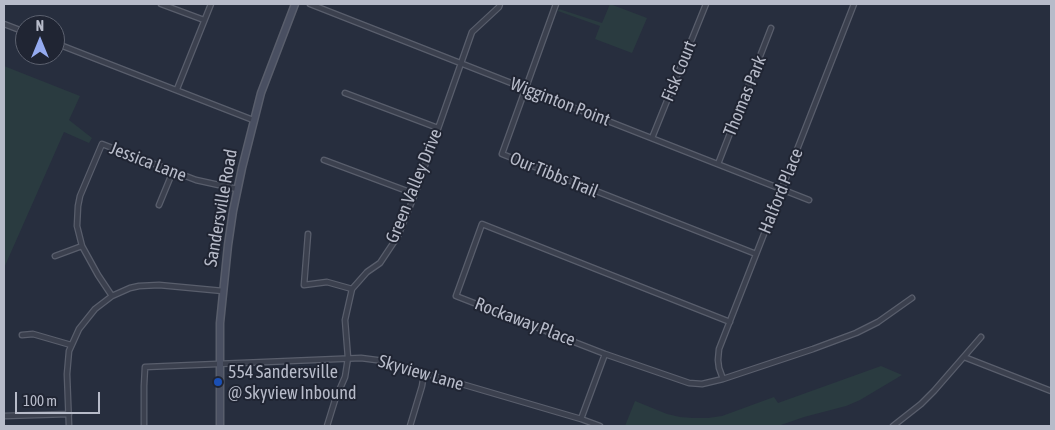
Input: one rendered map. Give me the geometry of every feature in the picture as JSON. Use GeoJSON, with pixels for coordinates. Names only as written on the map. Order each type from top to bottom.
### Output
{"type":"FeatureCollection","features":[{"type":"Feature","properties":{"kind":"street"},"geometry":{"type":"LineString","coordinates":[[161,4],[204,20]]}},
{"type":"Feature","properties":{"kind":"street"},"geometry":{"type":"LineString","coordinates":[[177,90],[211,4]]}},
{"type":"Feature","properties":{"kind":"street","name":"Sandersville Road"},"geometry":{"type":"LineString","coordinates":[[220,426],[220,323],[228,245],[238,189],[261,93],[295,4]]}},
{"type":"Feature","properties":{"kind":"street","name":"Wigginton Point"},"geometry":{"type":"LineString","coordinates":[[310,4],[810,200]]}},
{"type":"Feature","properties":{"kind":"street","name":"Green Valley Drive"},"geometry":{"type":"LineString","coordinates":[[352,289],[368,272],[380,263],[394,243],[415,194],[472,32],[500,4]]}},
{"type":"Feature","properties":{"kind":"street","name":"Our Tibbs Trail"},"geometry":{"type":"LineString","coordinates":[[556,4],[502,154],[756,254]]}},
{"type":"Feature","properties":{"kind":"street","name":"Fisk Court"},"geometry":{"type":"LineString","coordinates":[[652,138],[706,4]]}},
{"type":"Feature","properties":{"kind":"street","name":"Halford Place"},"geometry":{"type":"LineString","coordinates":[[723,379],[719,368],[720,349],[854,4]]}},
{"type":"Feature","properties":{"kind":"street","name":"Thomas Park"},"geometry":{"type":"LineString","coordinates":[[718,164],[772,28]]}},
{"type":"Feature","properties":{"kind":"street"},"geometry":{"type":"LineString","coordinates":[[65,47],[254,120]]}},
{"type":"Feature","properties":{"kind":"street"},"geometry":{"type":"LineString","coordinates":[[345,93],[438,128]]}},
{"type":"Feature","properties":{"kind":"street","name":"Jessica Lane"},"geometry":{"type":"LineString","coordinates":[[112,296],[82,246],[77,226],[80,196],[102,144],[196,180],[238,189]]}},
{"type":"Feature","properties":{"kind":"street"},"geometry":{"type":"LineString","coordinates":[[324,160],[415,194]]}},
{"type":"Feature","properties":{"kind":"street"},"geometry":{"type":"LineString","coordinates":[[159,205],[173,171]]}},
{"type":"Feature","properties":{"kind":"street","name":"Rockaway Place"},"geometry":{"type":"LineString","coordinates":[[730,322],[482,224],[456,296],[606,354],[689,383],[702,384],[723,379],[856,333],[878,322],[912,298]]}},
{"type":"Feature","properties":{"kind":"street"},"geometry":{"type":"LineString","coordinates":[[308,234],[304,285],[327,282],[352,289],[345,320],[348,358],[345,377],[327,426]]}},
{"type":"Feature","properties":{"kind":"street"},"geometry":{"type":"LineString","coordinates":[[55,256],[82,246]]}},
{"type":"Feature","properties":{"kind":"street"},"geometry":{"type":"LineString","coordinates":[[69,426],[67,362],[71,345],[79,329],[95,309],[112,296],[130,288],[159,285],[223,292]]}},
{"type":"Feature","properties":{"kind":"street"},"geometry":{"type":"LineString","coordinates":[[22,335],[33,334],[71,345]]}},
{"type":"Feature","properties":{"kind":"street"},"geometry":{"type":"LineString","coordinates":[[893,426],[934,391],[982,337]]}},
{"type":"Feature","properties":{"kind":"street"},"geometry":{"type":"LineString","coordinates":[[581,419],[606,354]]}},
{"type":"Feature","properties":{"kind":"street"},"geometry":{"type":"LineString","coordinates":[[964,357],[1051,391]]}},
{"type":"Feature","properties":{"kind":"street","name":"Skyview Lane"},"geometry":{"type":"LineString","coordinates":[[144,426],[145,367],[348,358],[384,360],[424,374],[600,426]]}},
{"type":"Feature","properties":{"kind":"street"},"geometry":{"type":"LineString","coordinates":[[410,426],[424,374]]}},
{"type":"Feature","properties":{"kind":"street"},"geometry":{"type":"LineString","coordinates":[[4,416],[69,414]]}},
{"type":"Feature","properties":{"kind":"street"},"geometry":{"type":"LineString","coordinates":[[901,421],[905,426]]}},
{"type":"Feature","properties":{"kind":"shaded area"},"geometry":{"type":"Polygon","coordinates":[[[610,4],[647,18],[632,53],[595,39],[600,26],[558,11],[559,9],[602,23],[610,4]]]}},
{"type":"Feature","properties":{"kind":"shaded area"},"geometry":{"type":"Polygon","coordinates":[[[4,66],[80,96],[69,120],[92,138],[89,143],[64,132],[4,268],[4,66]]]}},
{"type":"Feature","properties":{"kind":"shaded area"},"geometry":{"type":"Polygon","coordinates":[[[881,366],[902,375],[860,400],[846,406],[778,426],[625,426],[635,401],[667,414],[680,417],[708,418],[722,416],[774,397],[778,403],[881,366]]]}},
{"type":"Feature","properties":{"kind":"place","name":"554 Sandersville @ Skyview Inbound"},"geometry":{"type":"Point","coordinates":[218,382]}}]}
